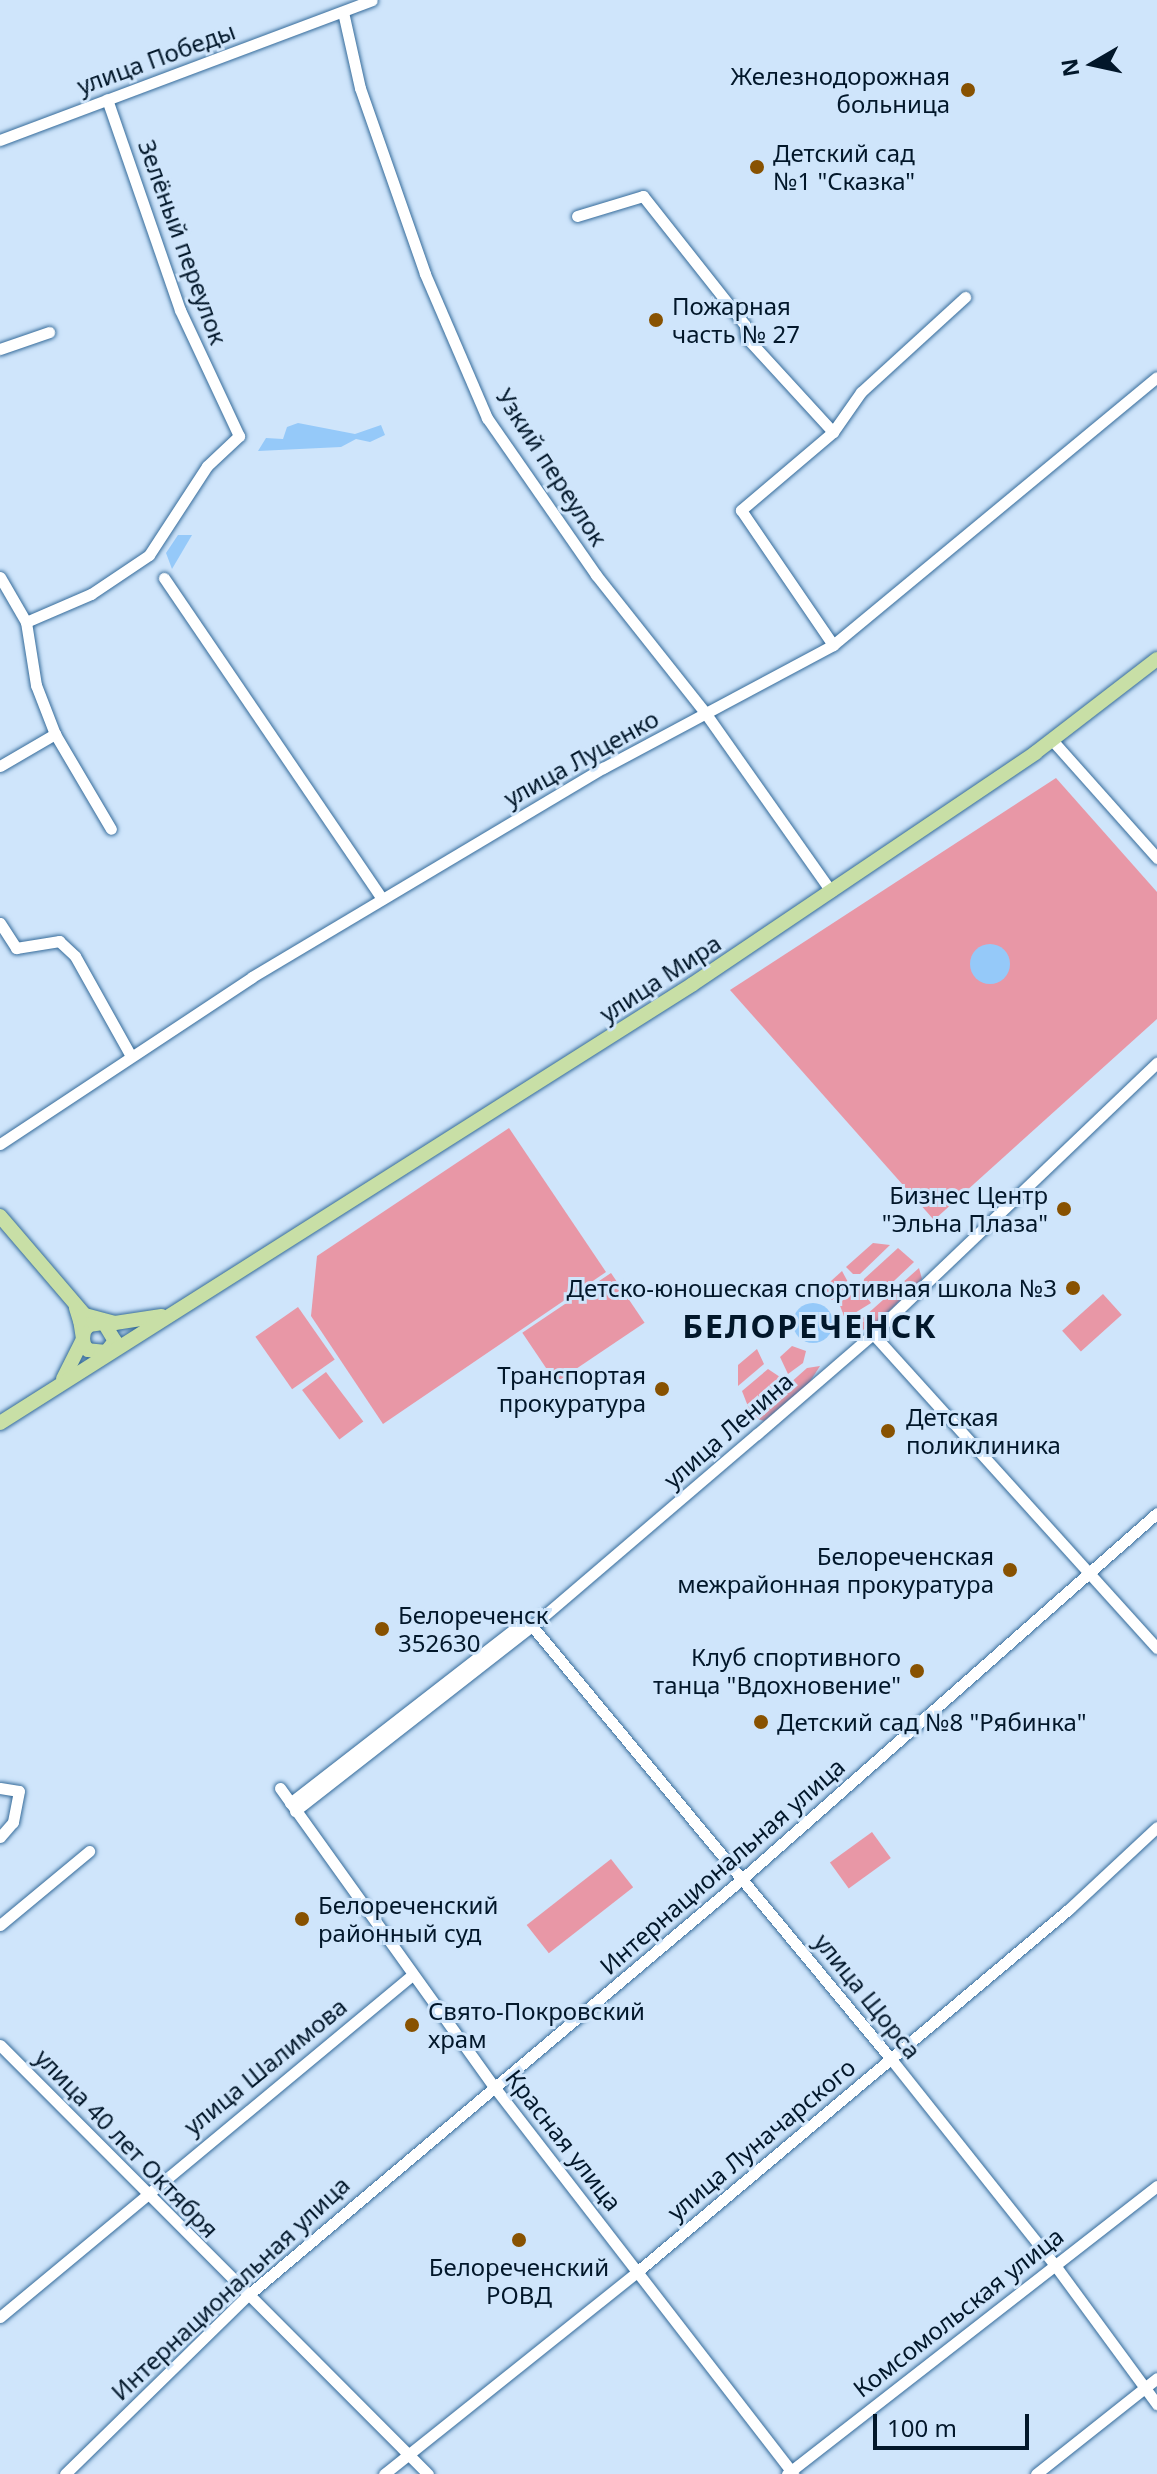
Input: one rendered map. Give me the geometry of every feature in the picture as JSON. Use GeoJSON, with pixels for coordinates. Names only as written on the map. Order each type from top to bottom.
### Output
{"type":"FeatureCollection","features":[{"type":"Feature","properties":{"kind":"main road","name":"улица Мира"},"geometry":{"type":"LineString","coordinates":[[0,1423],[106,1352],[173,1313],[831,891],[1052,740],[1157,659]]}},
{"type":"Feature","properties":{"kind":"main road"},"geometry":{"type":"LineString","coordinates":[[0,1216],[76,1308],[104,1323],[115,1341],[106,1352],[88,1350],[76,1308]]}},
{"type":"Feature","properties":{"kind":"main road","name":"улица Мира"},"geometry":{"type":"LineString","coordinates":[[104,1323],[173,1313]]}},
{"type":"Feature","properties":{"kind":"main road"},"geometry":{"type":"LineString","coordinates":[[62,1382],[89,1325],[104,1323]]}},
{"type":"Feature","properties":{"kind":"street","name":"улица Победы"},"geometry":{"type":"LineString","coordinates":[[0,140],[372,0]]}},
{"type":"Feature","properties":{"kind":"street","name":"Узкий переулок"},"geometry":{"type":"LineString","coordinates":[[343,12],[354,67],[425,274],[487,418],[596,575],[706,714],[831,891]]}},
{"type":"Feature","properties":{"kind":"street","name":"Зелёный переулок"},"geometry":{"type":"LineString","coordinates":[[26,622],[91,594],[151,559],[207,466],[239,436],[180,310],[107,99]]}},
{"type":"Feature","properties":{"kind":"street"},"geometry":{"type":"LineString","coordinates":[[577,216],[643,196],[745,325],[746,337],[833,432]]}},
{"type":"Feature","properties":{"kind":"street"},"geometry":{"type":"LineString","coordinates":[[833,645],[741,510],[833,432],[861,392],[965,297]]}},
{"type":"Feature","properties":{"kind":"street"},"geometry":{"type":"LineString","coordinates":[[0,349],[49,332]]}},
{"type":"Feature","properties":{"kind":"street","name":"улица Луценко"},"geometry":{"type":"LineString","coordinates":[[0,1144],[131,1056],[382,899],[833,645],[1157,377]]}},
{"type":"Feature","properties":{"kind":"street"},"geometry":{"type":"LineString","coordinates":[[0,577],[26,622],[36,685],[55,734],[111,829]]}},
{"type":"Feature","properties":{"kind":"street"},"geometry":{"type":"LineString","coordinates":[[164,578],[382,899]]}},
{"type":"Feature","properties":{"kind":"street"},"geometry":{"type":"LineString","coordinates":[[0,766],[55,734]]}},
{"type":"Feature","properties":{"kind":"street"},"geometry":{"type":"LineString","coordinates":[[1052,740],[1157,858]]}},
{"type":"Feature","properties":{"kind":"street"},"geometry":{"type":"LineString","coordinates":[[0,923],[16,948],[59,941],[75,956],[131,1056]]}},
{"type":"Feature","properties":{"kind":"street","name":"улица Ленина"},"geometry":{"type":"LineString","coordinates":[[292,1807],[532,1626],[873,1334],[1157,1063]]}},
{"type":"Feature","properties":{"kind":"street"},"geometry":{"type":"LineString","coordinates":[[873,1334],[1157,1648]]}},
{"type":"Feature","properties":{"kind":"street","name":"Интернациональная улица"},"geometry":{"type":"LineString","coordinates":[[65,2474],[247,2296],[743,1878],[1157,1513]]}},
{"type":"Feature","properties":{"kind":"street","name":"улица Щорса"},"geometry":{"type":"LineString","coordinates":[[532,1626],[891,2059],[1054,2264],[1157,2404]]}},
{"type":"Feature","properties":{"kind":"street"},"geometry":{"type":"LineString","coordinates":[[0,1788],[19,1791],[13,1822],[0,1837]]}},
{"type":"Feature","properties":{"kind":"street","name":"Красная улица"},"geometry":{"type":"LineString","coordinates":[[280,1788],[411,1976],[790,2473]]}},
{"type":"Feature","properties":{"kind":"street","name":"улица Луначарского"},"geometry":{"type":"LineString","coordinates":[[384,2474],[638,2271],[891,2059],[1157,1827]]}},
{"type":"Feature","properties":{"kind":"street"},"geometry":{"type":"LineString","coordinates":[[0,1925],[89,1851]]}},
{"type":"Feature","properties":{"kind":"street","name":"улица Шалимова"},"geometry":{"type":"LineString","coordinates":[[0,2317],[144,2192],[411,1976]]}},
{"type":"Feature","properties":{"kind":"street","name":"улица 40 лет Октября"},"geometry":{"type":"LineString","coordinates":[[0,2045],[247,2296],[410,2451],[428,2474]]}},
{"type":"Feature","properties":{"kind":"street","name":"Комсомольская улица"},"geometry":{"type":"LineString","coordinates":[[790,2473],[1157,2186]]}},
{"type":"Feature","properties":{"kind":"street"},"geometry":{"type":"LineString","coordinates":[[1036,2474],[1157,2378]]}},
{"type":"Feature","properties":{"kind":"shaded area"},"geometry":{"type":"Polygon","coordinates":[[[1056,778],[1157,892],[1157,1019],[934,1220],[730,990],[1056,778]]]}},
{"type":"Feature","properties":{"kind":"shaded area"},"geometry":{"type":"Polygon","coordinates":[[[509,1128],[606,1272],[383,1424],[311,1316],[317,1256],[509,1128]]]}},
{"type":"Feature","properties":{"kind":"shaded area"},"geometry":{"type":"Polygon","coordinates":[[[873,1243],[890,1245],[860,1274],[853,1274],[846,1267],[873,1243]]]}},
{"type":"Feature","properties":{"kind":"shaded area"},"geometry":{"type":"Polygon","coordinates":[[[898,1248],[914,1262],[876,1298],[863,1285],[864,1279],[898,1248]]]}},
{"type":"Feature","properties":{"kind":"shaded area"},"geometry":{"type":"Polygon","coordinates":[[[919,1268],[922,1279],[882,1318],[858,1333],[856,1324],[919,1268]]]}},
{"type":"Feature","properties":{"kind":"shaded area"},"geometry":{"type":"Polygon","coordinates":[[[842,1271],[849,1284],[832,1300],[820,1291],[842,1271]]]}},
{"type":"Feature","properties":{"kind":"shaded area"},"geometry":{"type":"Polygon","coordinates":[[[611,1273],[645,1323],[556,1383],[522,1333],[611,1273]]]}},
{"type":"Feature","properties":{"kind":"shaded area"},"geometry":{"type":"Polygon","coordinates":[[[860,1288],[871,1303],[845,1319],[839,1303],[860,1288]]]}},
{"type":"Feature","properties":{"kind":"shaded area"},"geometry":{"type":"Polygon","coordinates":[[[1103,1294],[1122,1315],[1081,1352],[1062,1331],[1103,1294]]]}},
{"type":"Feature","properties":{"kind":"shaded area"},"geometry":{"type":"Polygon","coordinates":[[[298,1307],[335,1359],[292,1389],[255,1337],[298,1307]]]}},
{"type":"Feature","properties":{"kind":"shaded area"},"geometry":{"type":"Polygon","coordinates":[[[792,1346],[806,1351],[803,1363],[788,1374],[780,1357],[792,1346]]]}},
{"type":"Feature","properties":{"kind":"shaded area"},"geometry":{"type":"Polygon","coordinates":[[[757,1349],[764,1364],[738,1386],[738,1365],[757,1349]]]}},
{"type":"Feature","properties":{"kind":"shaded area"},"geometry":{"type":"Polygon","coordinates":[[[820,1366],[809,1383],[764,1421],[752,1417],[807,1368],[820,1366]]]}},
{"type":"Feature","properties":{"kind":"shaded area"},"geometry":{"type":"Polygon","coordinates":[[[768,1369],[783,1379],[749,1409],[742,1391],[768,1369]]]}},
{"type":"Feature","properties":{"kind":"shaded area"},"geometry":{"type":"Polygon","coordinates":[[[326,1372],[363,1422],[339,1440],[302,1390],[326,1372]]]}},
{"type":"Feature","properties":{"kind":"shaded area"},"geometry":{"type":"Polygon","coordinates":[[[872,1832],[891,1858],[849,1888],[830,1863],[872,1832]]]}},
{"type":"Feature","properties":{"kind":"shaded area"},"geometry":{"type":"Polygon","coordinates":[[[611,1859],[633,1887],[549,1953],[527,1925],[611,1859]]]}},
{"type":"Feature","properties":{"kind":"water"},"geometry":{"type":"Polygon","coordinates":[[[298,423],[355,434],[381,425],[385,435],[370,442],[356,439],[341,447],[258,451],[266,438],[283,439],[287,427],[298,423]]]}},
{"type":"Feature","properties":{"kind":"water"},"geometry":{"type":"Polygon","coordinates":[[[178,535],[192,535],[172,569],[166,553],[178,535]]]}},
{"type":"Feature","properties":{"kind":"water"},"geometry":{"type":"Polygon","coordinates":[[[990,944],[1004,950],[1010,964],[1004,978],[990,984],[976,978],[970,964],[976,950],[990,944]]]}},
{"type":"Feature","properties":{"kind":"water"},"geometry":{"type":"Polygon","coordinates":[[[813,1303],[827,1309],[833,1323],[827,1337],[813,1343],[799,1337],[793,1323],[799,1309],[813,1303]]]}},
{"type":"Feature","properties":{"kind":"place","name":"Железнодорожная больница"},"geometry":{"type":"Point","coordinates":[968,90]}},
{"type":"Feature","properties":{"kind":"place","name":"Детский сад №1 \"Сказка\""},"geometry":{"type":"Point","coordinates":[757,167]}},
{"type":"Feature","properties":{"kind":"place","name":"Пожарная часть № 27"},"geometry":{"type":"Point","coordinates":[656,320]}},
{"type":"Feature","properties":{"kind":"place","name":"Бизнес Центр \"Эльна Плаза\""},"geometry":{"type":"Point","coordinates":[1064,1209]}},
{"type":"Feature","properties":{"kind":"place","name":"Детско-юношеская спортивная школа №3"},"geometry":{"type":"Point","coordinates":[1073,1288]}},
{"type":"Feature","properties":{"kind":"place","name":"Транспортая прокуратура"},"geometry":{"type":"Point","coordinates":[662,1389]}},
{"type":"Feature","properties":{"kind":"place","name":"Детская поликлиника"},"geometry":{"type":"Point","coordinates":[888,1431]}},
{"type":"Feature","properties":{"kind":"place","name":"Белореченская межрайонная прокуратура"},"geometry":{"type":"Point","coordinates":[1010,1570]}},
{"type":"Feature","properties":{"kind":"place","name":"Белореченск 352630"},"geometry":{"type":"Point","coordinates":[382,1629]}},
{"type":"Feature","properties":{"kind":"place","name":"Клуб спортивного танца \"Вдохновение\""},"geometry":{"type":"Point","coordinates":[917,1671]}},
{"type":"Feature","properties":{"kind":"place","name":"Детский сад №8 \"Рябинка\""},"geometry":{"type":"Point","coordinates":[761,1722]}},
{"type":"Feature","properties":{"kind":"place","name":"Белореченский районный суд"},"geometry":{"type":"Point","coordinates":[302,1919]}},
{"type":"Feature","properties":{"kind":"place","name":"Свято-Покровский храм"},"geometry":{"type":"Point","coordinates":[412,2025]}},
{"type":"Feature","properties":{"kind":"place","name":"Белореченский РОВД"},"geometry":{"type":"Point","coordinates":[519,2240]}},
{"type":"Feature","properties":{"kind":"district","name":"БЕЛОРЕЧЕНСК"},"geometry":{"type":"Point","coordinates":[810,1326]}}]}
